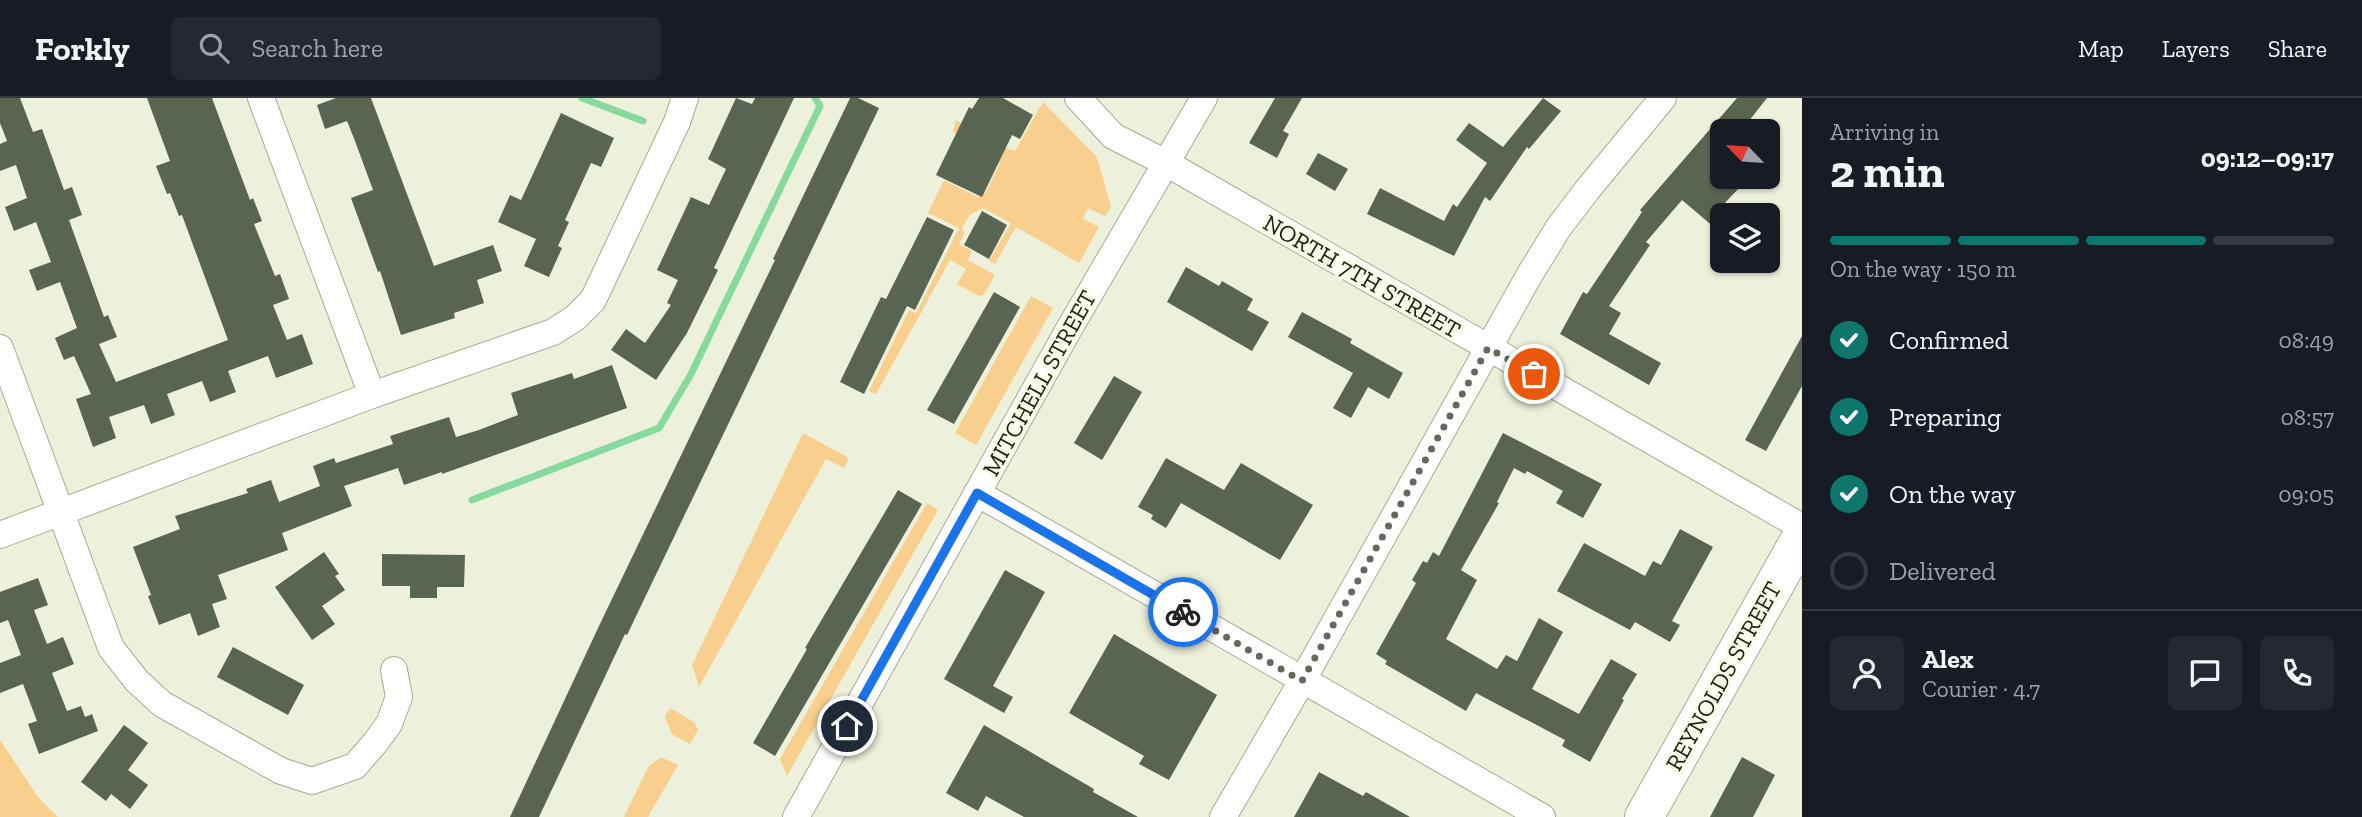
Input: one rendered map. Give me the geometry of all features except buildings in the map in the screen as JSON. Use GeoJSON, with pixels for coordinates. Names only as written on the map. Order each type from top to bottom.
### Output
{"type":"FeatureCollection","features":[{"type":"Feature","properties":{"kind":"main road","name":"REYNOLDS STREET"},"geometry":{"type":"LineString","coordinates":[[1644,817],[1802,536]]}},
{"type":"Feature","properties":{"kind":"street"},"geometry":{"type":"LineString","coordinates":[[261,98],[372,395]]}},
{"type":"Feature","properties":{"kind":"street"},"geometry":{"type":"LineString","coordinates":[[0,535],[372,395],[553,332],[575,318],[593,300],[677,122],[685,98]]}},
{"type":"Feature","properties":{"kind":"street","name":"NORTH 7TH STREET"},"geometry":{"type":"LineString","coordinates":[[1077,98],[1113,136],[1166,163],[1802,527]]}},
{"type":"Feature","properties":{"kind":"street","name":"MITCHELL STREET"},"geometry":{"type":"LineString","coordinates":[[796,817],[977,493],[1204,98]]}},
{"type":"Feature","properties":{"kind":"street"},"geometry":{"type":"LineString","coordinates":[[1223,817],[1559,227],[1663,98]]}},
{"type":"Feature","properties":{"kind":"street"},"geometry":{"type":"LineString","coordinates":[[0,348],[111,648],[137,681],[162,704],[281,771],[312,782],[355,766],[389,724],[399,697],[394,670]]}},
{"type":"Feature","properties":{"kind":"street"},"geometry":{"type":"LineString","coordinates":[[977,493],[1542,817]]}},
{"type":"Feature","properties":{"kind":"shaded area"},"geometry":{"type":"Polygon","coordinates":[[[1043,102],[1097,157],[1111,207],[1105,216],[1088,208],[1083,219],[1099,227],[1079,263],[1016,227],[995,264],[989,261],[1011,223],[983,208],[969,215],[959,244],[972,251],[968,260],[995,275],[984,295],[979,296],[957,284],[966,269],[950,260],[876,394],[869,391],[909,310],[916,313],[959,228],[928,213],[944,180],[978,197],[979,195],[962,183],[985,194],[1000,163],[976,151],[979,144],[953,132],[956,120],[1015,151],[1043,102]]]}},
{"type":"Feature","properties":{"kind":"shaded area"},"geometry":{"type":"Polygon","coordinates":[[[1031,296],[1053,308],[976,445],[955,433],[1031,296]]]}},
{"type":"Feature","properties":{"kind":"shaded area"},"geometry":{"type":"Polygon","coordinates":[[[803,433],[849,458],[844,468],[826,459],[699,687],[692,665],[803,433]]]}},
{"type":"Feature","properties":{"kind":"shaded area"},"geometry":{"type":"Polygon","coordinates":[[[927,503],[938,510],[787,776],[780,759],[927,503]]]}},
{"type":"Feature","properties":{"kind":"shaded area"},"geometry":{"type":"Polygon","coordinates":[[[670,708],[694,722],[698,730],[690,744],[672,734],[665,717],[670,708]]]}},
{"type":"Feature","properties":{"kind":"shaded area"},"geometry":{"type":"Polygon","coordinates":[[[0,740],[38,797],[58,817],[0,817],[0,740]]]}},
{"type":"Feature","properties":{"kind":"shaded area"},"geometry":{"type":"Polygon","coordinates":[[[661,757],[678,765],[648,817],[624,817],[648,767],[661,757]]]}},
{"type":"Feature","properties":{"kind":"waterway"},"geometry":{"type":"LineString","coordinates":[[582,98],[643,121]]}},
{"type":"Feature","properties":{"kind":"waterway"},"geometry":{"type":"LineString","coordinates":[[472,500],[659,428],[690,376],[820,106],[815,98]]}},
{"type":"Feature","properties":{"kind":"way so far"},"geometry":{"type":"LineString","coordinates":[[1183,612],[1302,681],[1488,348],[1534,374]]}},
{"type":"Feature","properties":{"kind":"route"},"geometry":{"type":"LineString","coordinates":[[847,726],[977,493],[1183,612]]}}]}
